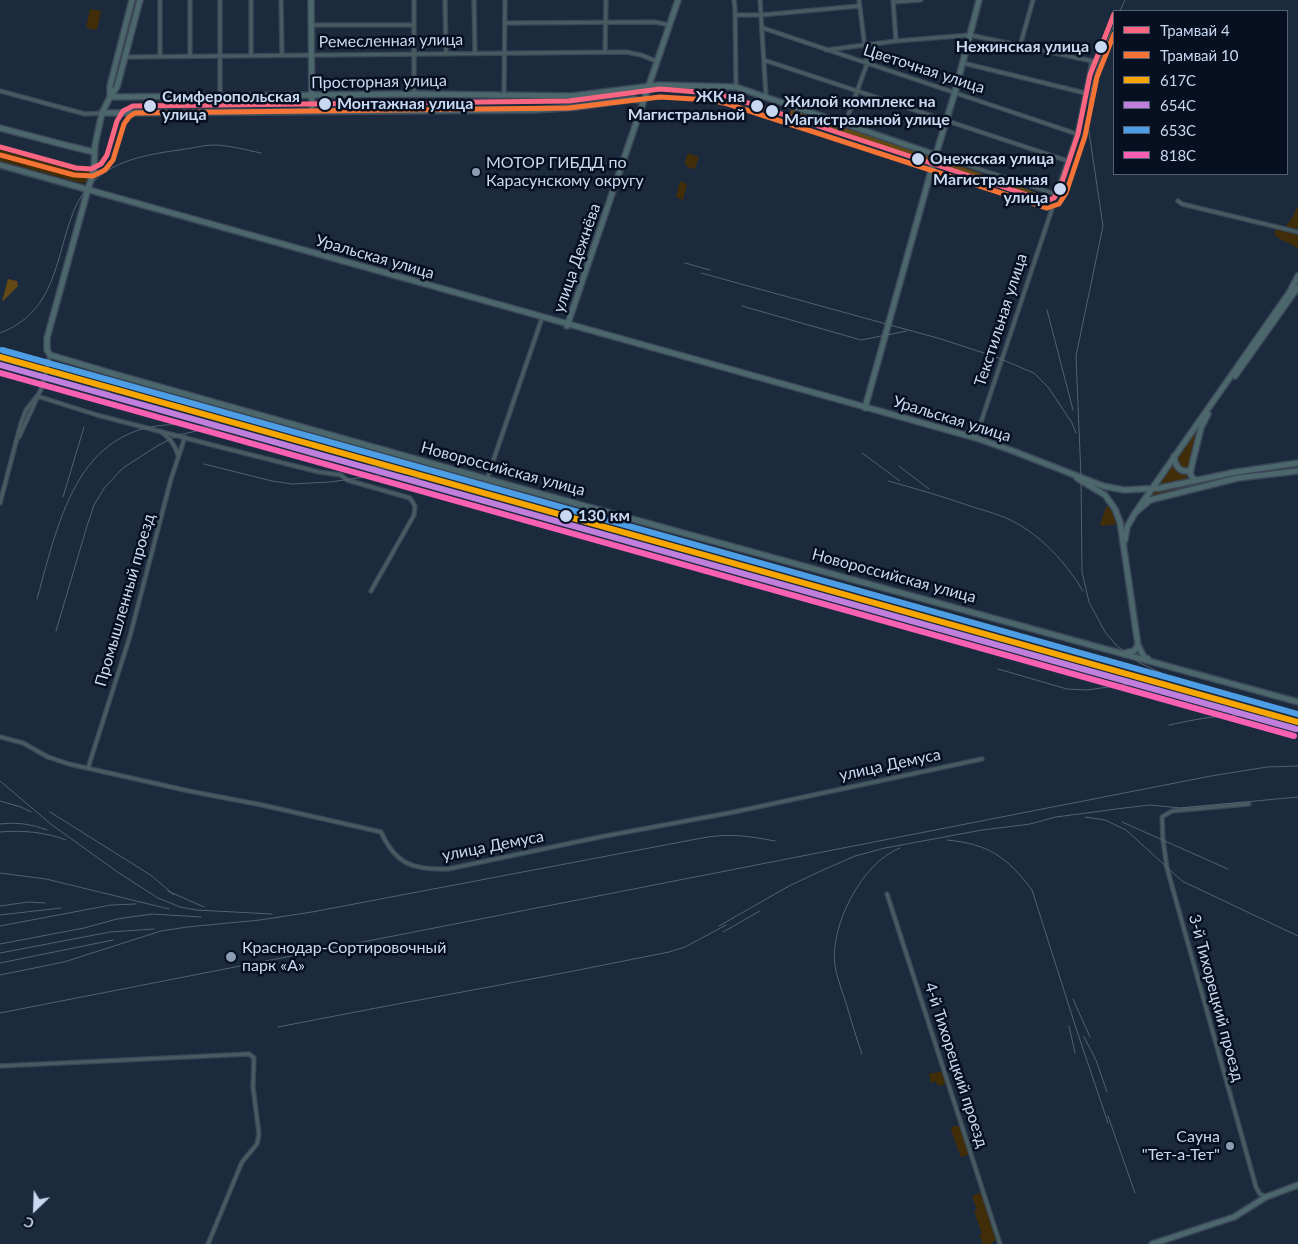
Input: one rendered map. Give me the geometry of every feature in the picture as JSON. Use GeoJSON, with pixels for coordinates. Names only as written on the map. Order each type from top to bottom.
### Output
{"type":"FeatureCollection","features":[{"type":"Feature","properties":{"kind":"street"},"geometry":{"type":"LineString","coordinates":[[110,97],[110,86],[132,0]]}},
{"type":"Feature","properties":{"kind":"street"},"geometry":{"type":"LineString","coordinates":[[0,503],[26,410],[42,387],[50,355],[47,350],[46,338],[87,189],[95,167],[94,152],[102,113],[117,87],[140,0]]}},
{"type":"Feature","properties":{"kind":"street"},"geometry":{"type":"LineString","coordinates":[[160,0],[160,56]]}},
{"type":"Feature","properties":{"kind":"street"},"geometry":{"type":"LineString","coordinates":[[190,0],[190,55]]}},
{"type":"Feature","properties":{"kind":"street"},"geometry":{"type":"LineString","coordinates":[[220,0],[220,96]]}},
{"type":"Feature","properties":{"kind":"street"},"geometry":{"type":"LineString","coordinates":[[250,0],[251,54]]}},
{"type":"Feature","properties":{"kind":"street"},"geometry":{"type":"LineString","coordinates":[[281,0],[282,54]]}},
{"type":"Feature","properties":{"kind":"street"},"geometry":{"type":"LineString","coordinates":[[311,0],[312,112]]}},
{"type":"Feature","properties":{"kind":"street"},"geometry":{"type":"LineString","coordinates":[[414,0],[414,94]]}},
{"type":"Feature","properties":{"kind":"street"},"geometry":{"type":"LineString","coordinates":[[445,0],[446,53]]}},
{"type":"Feature","properties":{"kind":"street"},"geometry":{"type":"LineString","coordinates":[[474,0],[475,53]]}},
{"type":"Feature","properties":{"kind":"street"},"geometry":{"type":"LineString","coordinates":[[504,95],[505,0]]}},
{"type":"Feature","properties":{"kind":"street"},"geometry":{"type":"LineString","coordinates":[[606,0],[606,52]]}},
{"type":"Feature","properties":{"kind":"street","name":"улица Дежнёва"},"geometry":{"type":"LineString","coordinates":[[567,326],[678,0]]}},
{"type":"Feature","properties":{"kind":"street"},"geometry":{"type":"LineString","coordinates":[[734,0],[736,87]]}},
{"type":"Feature","properties":{"kind":"street"},"geometry":{"type":"LineString","coordinates":[[760,0],[766,96]]}},
{"type":"Feature","properties":{"kind":"street"},"geometry":{"type":"LineString","coordinates":[[845,125],[866,64],[859,0]]}},
{"type":"Feature","properties":{"kind":"street"},"geometry":{"type":"LineString","coordinates":[[896,41],[894,1],[921,0]]}},
{"type":"Feature","properties":{"kind":"street"},"geometry":{"type":"LineString","coordinates":[[866,407],[980,0]]}},
{"type":"Feature","properties":{"kind":"street"},"geometry":{"type":"LineString","coordinates":[[1020,46],[1034,0]]}},
{"type":"Feature","properties":{"kind":"street"},"geometry":{"type":"LineString","coordinates":[[735,15],[761,15],[860,6]]}},
{"type":"Feature","properties":{"kind":"street"},"geometry":{"type":"LineString","coordinates":[[505,23],[655,22],[669,25]]}},
{"type":"Feature","properties":{"kind":"street"},"geometry":{"type":"LineString","coordinates":[[311,25],[414,25]]}},
{"type":"Feature","properties":{"kind":"street","name":"Цветочная улица"},"geometry":{"type":"LineString","coordinates":[[763,28],[1078,134]]}},
{"type":"Feature","properties":{"kind":"street"},"geometry":{"type":"LineString","coordinates":[[648,87],[673,85],[736,87],[1054,194],[1057,191],[1078,134],[1092,61],[970,35],[896,41],[826,50]]}},
{"type":"Feature","properties":{"kind":"street","name":"Ремесленная улица"},"geometry":{"type":"LineString","coordinates":[[125,57],[251,54],[634,52],[656,61]]}},
{"type":"Feature","properties":{"kind":"street"},"geometry":{"type":"LineString","coordinates":[[764,60],[1068,162]]}},
{"type":"Feature","properties":{"kind":"street"},"geometry":{"type":"LineString","coordinates":[[963,63],[1085,93]]}},
{"type":"Feature","properties":{"kind":"street","name":"Просторная улица"},"geometry":{"type":"LineString","coordinates":[[110,97],[414,94],[572,96],[648,87]]}},
{"type":"Feature","properties":{"kind":"street"},"geometry":{"type":"LineString","coordinates":[[0,91],[85,114],[102,113]]}},
{"type":"Feature","properties":{"kind":"street","name":"Просторная улица"},"geometry":{"type":"LineString","coordinates":[[102,113],[535,110],[577,107],[634,99],[643,101]]}},
{"type":"Feature","properties":{"kind":"street"},"geometry":{"type":"LineString","coordinates":[[0,128],[94,152]]}},
{"type":"Feature","properties":{"kind":"street","name":"Уральская улица"},"geometry":{"type":"LineString","coordinates":[[0,166],[567,326],[976,438],[1111,488],[1149,490]]}},
{"type":"Feature","properties":{"kind":"street"},"geometry":{"type":"LineString","coordinates":[[1178,201],[1182,204],[1298,232]]}},
{"type":"Feature","properties":{"kind":"street","name":"Текстильная улица"},"geometry":{"type":"LineString","coordinates":[[976,438],[1052,210]]}},
{"type":"Feature","properties":{"kind":"street"},"geometry":{"type":"LineString","coordinates":[[1197,480],[1191,476],[1191,470],[1205,414],[1289,293],[1298,276]]}},
{"type":"Feature","properties":{"kind":"street"},"geometry":{"type":"LineString","coordinates":[[1124,548],[1127,527],[1149,490],[1298,287]]}},
{"type":"Feature","properties":{"kind":"street","name":"улица Дежнёва"},"geometry":{"type":"LineString","coordinates":[[487,479],[542,318]]}},
{"type":"Feature","properties":{"kind":"street","name":"Новороссийская улица"},"geometry":{"type":"LineString","coordinates":[[50,355],[487,479],[1298,702]]}},
{"type":"Feature","properties":{"kind":"street"},"geometry":{"type":"LineString","coordinates":[[37,396],[71,407],[319,472],[341,475],[348,480],[410,498],[415,506],[414,515],[371,591]]}},
{"type":"Feature","properties":{"kind":"street"},"geometry":{"type":"LineString","coordinates":[[157,429],[170,439],[176,447],[179,456]]}},
{"type":"Feature","properties":{"kind":"street","name":"Промышленный проезд"},"geometry":{"type":"LineString","coordinates":[[88,768],[130,636],[171,479],[185,437]]}},
{"type":"Feature","properties":{"kind":"street"},"geometry":{"type":"LineString","coordinates":[[1174,456],[1177,467],[1180,470],[1191,470]]}},
{"type":"Feature","properties":{"kind":"street"},"geometry":{"type":"LineString","coordinates":[[1149,490],[1230,473],[1298,463]]}},
{"type":"Feature","properties":{"kind":"street","name":"Уральская улица"},"geometry":{"type":"LineString","coordinates":[[1047,464],[1072,475],[1108,498]]}},
{"type":"Feature","properties":{"kind":"street"},"geometry":{"type":"LineString","coordinates":[[1134,513],[1150,500],[1159,497],[1243,477],[1298,471]]}},
{"type":"Feature","properties":{"kind":"street"},"geometry":{"type":"LineString","coordinates":[[1230,473],[1243,477]]}},
{"type":"Feature","properties":{"kind":"street"},"geometry":{"type":"LineString","coordinates":[[1111,488],[1106,493],[1115,509],[1122,533],[1138,645],[1130,653],[1112,651]]}},
{"type":"Feature","properties":{"kind":"street","name":"Новороссийская улица"},"geometry":{"type":"LineString","coordinates":[[1138,645],[1144,657],[1165,665]]}},
{"type":"Feature","properties":{"kind":"street","name":"улица Демуса"},"geometry":{"type":"LineString","coordinates":[[0,737],[23,743],[48,757],[69,764],[381,832],[387,846],[394,855],[411,865],[428,869],[448,869],[590,839],[734,812],[982,759]]}},
{"type":"Feature","properties":{"kind":"street","name":"3-й Тихорецкий проезд"},"geometry":{"type":"LineString","coordinates":[[1249,804],[1172,811],[1162,817],[1162,840],[1167,868],[1256,1187],[1260,1194],[1266,1197]]}},
{"type":"Feature","properties":{"kind":"street","name":"4-й Тихорецкий проезд"},"geometry":{"type":"LineString","coordinates":[[887,894],[1000,1244]]}},
{"type":"Feature","properties":{"kind":"street"},"geometry":{"type":"LineString","coordinates":[[0,1066],[249,1054],[254,1058],[253,1086],[259,1134],[257,1144],[242,1162],[236,1174],[208,1244]]}},
{"type":"Feature","properties":{"kind":"street"},"geometry":{"type":"LineString","coordinates":[[1152,1244],[1234,1217],[1266,1197],[1298,1185]]}},
{"type":"Feature","properties":{"kind":"shaded area"},"geometry":{"type":"Polygon","coordinates":[[[135,0],[138,0],[116,83],[114,84],[112,82],[135,0]]]}},
{"type":"Feature","properties":{"kind":"shaded area"},"geometry":{"type":"Polygon","coordinates":[[[90,9],[101,11],[97,30],[86,28],[90,9]]]}},
{"type":"Feature","properties":{"kind":"shaded area"},"geometry":{"type":"Polygon","coordinates":[[[792,108],[932,156],[930,162],[789,114],[792,108]]]}},
{"type":"Feature","properties":{"kind":"shaded area"},"geometry":{"type":"Polygon","coordinates":[[[0,150],[79,172],[91,171],[87,182],[81,183],[0,161],[0,150]]]}},
{"type":"Feature","properties":{"kind":"shaded area"},"geometry":{"type":"Polygon","coordinates":[[[688,153],[699,157],[695,169],[687,167],[685,162],[688,153]]]}},
{"type":"Feature","properties":{"kind":"shaded area"},"geometry":{"type":"Polygon","coordinates":[[[942,160],[1046,196],[1045,199],[940,166],[942,160]]]}},
{"type":"Feature","properties":{"kind":"shaded area"},"geometry":{"type":"Polygon","coordinates":[[[680,181],[687,184],[683,200],[676,197],[680,181]]]}},
{"type":"Feature","properties":{"kind":"shaded area"},"geometry":{"type":"Polygon","coordinates":[[[1298,206],[1298,228],[1289,228],[1286,226],[1298,206]]]}},
{"type":"Feature","properties":{"kind":"shaded area"},"geometry":{"type":"Polygon","coordinates":[[[1276,229],[1298,235],[1298,249],[1277,237],[1274,234],[1276,229]]]}},
{"type":"Feature","properties":{"kind":"shaded area"},"geometry":{"type":"Polygon","coordinates":[[[8,279],[17,281],[18,286],[2,302],[8,279]]]}},
{"type":"Feature","properties":{"kind":"shaded area"},"geometry":{"type":"Polygon","coordinates":[[[1195,431],[1198,432],[1189,469],[1185,470],[1178,466],[1177,457],[1195,431]]]}},
{"type":"Feature","properties":{"kind":"shaded area"},"geometry":{"type":"Polygon","coordinates":[[[1173,463],[1179,471],[1188,473],[1186,480],[1155,487],[1173,463]]]}},
{"type":"Feature","properties":{"kind":"shaded area"},"geometry":{"type":"Polygon","coordinates":[[[1234,473],[1234,475],[1148,497],[1152,492],[1234,473]]]}},
{"type":"Feature","properties":{"kind":"shaded area"},"geometry":{"type":"Polygon","coordinates":[[[1107,505],[1117,524],[1102,526],[1100,524],[1107,505]]]}},
{"type":"Feature","properties":{"kind":"shaded area"},"geometry":{"type":"Polygon","coordinates":[[[943,1073],[946,1084],[938,1086],[936,1081],[931,1083],[929,1074],[943,1073]]]}},
{"type":"Feature","properties":{"kind":"shaded area"},"geometry":{"type":"Polygon","coordinates":[[[953,1126],[959,1126],[969,1154],[961,1157],[951,1130],[953,1126]]]}},
{"type":"Feature","properties":{"kind":"shaded area"},"geometry":{"type":"Polygon","coordinates":[[[981,1194],[996,1240],[990,1244],[983,1244],[979,1235],[982,1234],[974,1211],[977,1210],[972,1196],[981,1194]]]}},
{"type":"Feature","properties":{"kind":"railway"},"geometry":{"type":"LineString","coordinates":[[1120,10],[1125,0]]}},
{"type":"Feature","properties":{"kind":"railway"},"geometry":{"type":"LineString","coordinates":[[1113,27],[1099,61],[1088,111],[1088,125],[1103,226],[1076,356],[1081,477],[1082,572],[1089,602],[1105,632],[1117,646],[1140,663],[1172,678],[1298,714]]}},
{"type":"Feature","properties":{"kind":"railway"},"geometry":{"type":"LineString","coordinates":[[0,333],[19,323],[33,311],[44,296],[52,280],[75,208],[83,193],[105,172],[132,159],[147,155],[213,145],[261,153]]}},
{"type":"Feature","properties":{"kind":"railway"},"geometry":{"type":"LineString","coordinates":[[685,263],[710,270]]}},
{"type":"Feature","properties":{"kind":"railway"},"geometry":{"type":"LineString","coordinates":[[701,273],[941,339],[996,357],[1034,373],[1048,387],[1072,423],[1076,433]]}},
{"type":"Feature","properties":{"kind":"railway"},"geometry":{"type":"LineString","coordinates":[[742,306],[861,340],[907,331]]}},
{"type":"Feature","properties":{"kind":"railway"},"geometry":{"type":"LineString","coordinates":[[1047,310],[1073,410]]}},
{"type":"Feature","properties":{"kind":"railway"},"geometry":{"type":"LineString","coordinates":[[0,360],[91,385],[141,406],[197,421]]}},
{"type":"Feature","properties":{"kind":"railway"},"geometry":{"type":"LineString","coordinates":[[37,599],[66,505],[80,478],[99,455],[122,437],[152,427],[189,425],[243,435],[325,459],[403,473]]}},
{"type":"Feature","properties":{"kind":"railway"},"geometry":{"type":"LineString","coordinates":[[63,497],[84,427]]}},
{"type":"Feature","properties":{"kind":"railway"},"geometry":{"type":"LineString","coordinates":[[56,631],[94,505],[105,487],[123,468],[157,446],[178,435],[201,430]]}},
{"type":"Feature","properties":{"kind":"railway"},"geometry":{"type":"LineString","coordinates":[[862,453],[900,481]]}},
{"type":"Feature","properties":{"kind":"railway"},"geometry":{"type":"LineString","coordinates":[[204,464],[272,481],[292,484],[330,482],[386,474],[424,479]]}},
{"type":"Feature","properties":{"kind":"railway"},"geometry":{"type":"LineString","coordinates":[[899,466],[929,489]]}},
{"type":"Feature","properties":{"kind":"railway"},"geometry":{"type":"LineString","coordinates":[[888,481],[931,493],[1017,523],[1041,540],[1057,556],[1083,591]]}},
{"type":"Feature","properties":{"kind":"railway"},"geometry":{"type":"LineString","coordinates":[[998,669],[1067,689],[1087,690],[1130,684],[1159,688]]}},
{"type":"Feature","properties":{"kind":"railway"},"geometry":{"type":"LineString","coordinates":[[1169,725],[1236,715],[1276,719]]}},
{"type":"Feature","properties":{"kind":"railway"},"geometry":{"type":"LineString","coordinates":[[0,1013],[1211,776],[1267,767],[1298,766]]}},
{"type":"Feature","properties":{"kind":"railway"},"geometry":{"type":"LineString","coordinates":[[0,781],[52,825],[119,873],[158,898],[180,907],[196,910],[272,914]]}},
{"type":"Feature","properties":{"kind":"railway"},"geometry":{"type":"LineString","coordinates":[[719,926],[789,886],[823,870],[855,856],[885,848],[982,830],[1030,824],[1056,817],[1124,808],[1150,805],[1180,808],[1298,797]]}},
{"type":"Feature","properties":{"kind":"railway"},"geometry":{"type":"LineString","coordinates":[[0,801],[31,812]]}},
{"type":"Feature","properties":{"kind":"railway"},"geometry":{"type":"LineString","coordinates":[[50,812],[152,876],[174,895]]}},
{"type":"Feature","properties":{"kind":"railway"},"geometry":{"type":"LineString","coordinates":[[1085,817],[1105,820],[1126,830],[1182,881],[1298,936]]}},
{"type":"Feature","properties":{"kind":"railway"},"geometry":{"type":"LineString","coordinates":[[1122,822],[1228,869]]}},
{"type":"Feature","properties":{"kind":"railway"},"geometry":{"type":"LineString","coordinates":[[0,824],[24,824],[47,830]]}},
{"type":"Feature","properties":{"kind":"railway"},"geometry":{"type":"LineString","coordinates":[[0,832],[33,832],[66,840]]}},
{"type":"Feature","properties":{"kind":"railway"},"geometry":{"type":"LineString","coordinates":[[0,975],[64,962],[161,931],[312,912],[712,836],[738,836],[775,841]]}},
{"type":"Feature","properties":{"kind":"railway"},"geometry":{"type":"LineString","coordinates":[[947,840],[974,845],[996,854],[1014,869],[1032,890],[1108,1123]]}},
{"type":"Feature","properties":{"kind":"railway"},"geometry":{"type":"LineString","coordinates":[[862,1054],[836,971],[835,950],[837,933],[843,915],[861,881],[886,855],[900,848]]}},
{"type":"Feature","properties":{"kind":"railway"},"geometry":{"type":"LineString","coordinates":[[0,873],[46,879],[169,909]]}},
{"type":"Feature","properties":{"kind":"railway"},"geometry":{"type":"LineString","coordinates":[[168,891],[204,907]]}},
{"type":"Feature","properties":{"kind":"railway"},"geometry":{"type":"LineString","coordinates":[[0,906],[28,902],[45,903]]}},
{"type":"Feature","properties":{"kind":"railway"},"geometry":{"type":"LineString","coordinates":[[0,926],[111,905],[136,904]]}},
{"type":"Feature","properties":{"kind":"railway"},"geometry":{"type":"LineString","coordinates":[[0,915],[61,908]]}},
{"type":"Feature","properties":{"kind":"railway"},"geometry":{"type":"LineString","coordinates":[[723,932],[760,911]]}},
{"type":"Feature","properties":{"kind":"railway"},"geometry":{"type":"LineString","coordinates":[[0,944],[84,928],[117,919],[152,914],[201,917]]}},
{"type":"Feature","properties":{"kind":"railway"},"geometry":{"type":"LineString","coordinates":[[278,1027],[669,952],[685,947],[726,925]]}},
{"type":"Feature","properties":{"kind":"railway"},"geometry":{"type":"LineString","coordinates":[[0,953],[110,932],[154,929]]}},
{"type":"Feature","properties":{"kind":"railway"},"geometry":{"type":"LineString","coordinates":[[0,963],[113,940]]}},
{"type":"Feature","properties":{"kind":"railway"},"geometry":{"type":"LineString","coordinates":[[1073,999],[1090,1037]]}},
{"type":"Feature","properties":{"kind":"railway"},"geometry":{"type":"LineString","coordinates":[[1069,1026],[1075,1053]]}},
{"type":"Feature","properties":{"kind":"railway"},"geometry":{"type":"LineString","coordinates":[[1084,1037],[1096,1060],[1107,1092]]}},
{"type":"Feature","properties":{"kind":"railway"},"geometry":{"type":"LineString","coordinates":[[1108,1116],[1135,1193]]}},
{"type":"Feature","properties":{"kind":"tram line","name":"4"},"geometry":{"type":"LineString","coordinates":[[0,147],[76,168],[91,169],[101,164],[107,155],[117,121],[123,111],[133,106],[569,101],[660,89],[711,93],[730,97],[1046,201],[1054,198],[1059,191],[1078,134],[1090,75],[1113,17]]}},
{"type":"Feature","properties":{"kind":"tram line","name":"10"},"geometry":{"type":"LineString","coordinates":[[0,155],[74,175],[93,176],[105,170],[113,160],[124,124],[135,113],[569,108],[660,97],[710,100],[728,104],[1047,208],[1059,204],[1066,193],[1085,136],[1097,77],[1113,37]]}},
{"type":"Feature","properties":{"kind":"transit line","name":"653С"},"geometry":{"type":"LineString","coordinates":[[2,350],[1298,714]]}},
{"type":"Feature","properties":{"kind":"transit line","name":"617C"},"geometry":{"type":"LineString","coordinates":[[0,357],[1298,722]]}},
{"type":"Feature","properties":{"kind":"transit line","name":"654С"},"geometry":{"type":"LineString","coordinates":[[0,365],[1296,729]]}},
{"type":"Feature","properties":{"kind":"transit line","name":"818С"},"geometry":{"type":"LineString","coordinates":[[0,373],[1294,736]]}},
{"type":"Feature","properties":{"kind":"place","name":"Нежинская улица"},"geometry":{"type":"Point","coordinates":[1101,47]}},
{"type":"Feature","properties":{"kind":"place","name":"Монтажная улица"},"geometry":{"type":"Point","coordinates":[325,104]}},
{"type":"Feature","properties":{"kind":"place","name":"Симферопольская улица"},"geometry":{"type":"Point","coordinates":[150,106]}},
{"type":"Feature","properties":{"kind":"place","name":"ЖК на Магистральной"},"geometry":{"type":"Point","coordinates":[757,106]}},
{"type":"Feature","properties":{"kind":"place","name":"Жилой комплекс на Магистральной улице"},"geometry":{"type":"Point","coordinates":[772,111]}},
{"type":"Feature","properties":{"kind":"place","name":"Онежская улица"},"geometry":{"type":"Point","coordinates":[918,159]}},
{"type":"Feature","properties":{"kind":"place","name":"МОТОР ГИБДД по Карасунскому округу"},"geometry":{"type":"Point","coordinates":[476,172]}},
{"type":"Feature","properties":{"kind":"place","name":"Магистральная улица"},"geometry":{"type":"Point","coordinates":[1060,189]}},
{"type":"Feature","properties":{"kind":"place","name":"130 км"},"geometry":{"type":"Point","coordinates":[566,516]}},
{"type":"Feature","properties":{"kind":"place","name":"Краснодар-Сортировочный парк «А»"},"geometry":{"type":"Point","coordinates":[231,957]}},
{"type":"Feature","properties":{"kind":"place","name":"Сауна \"Тет-а-Тет\""},"geometry":{"type":"Point","coordinates":[1230,1146]}}]}
